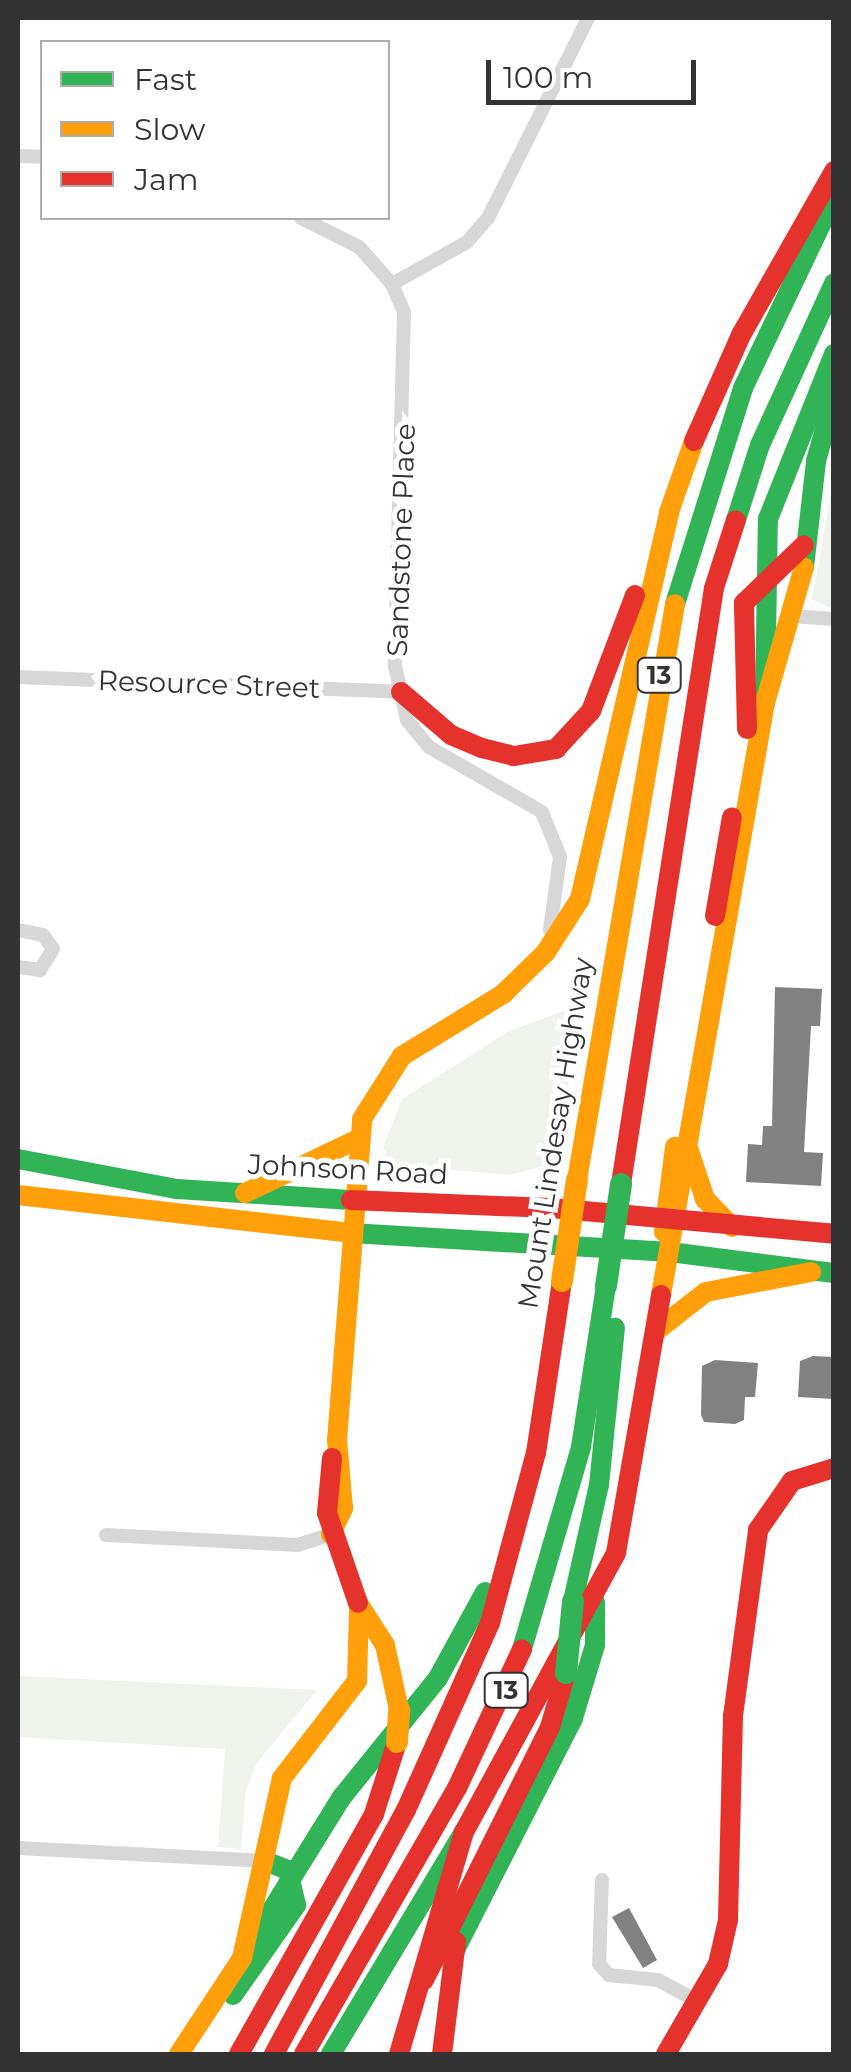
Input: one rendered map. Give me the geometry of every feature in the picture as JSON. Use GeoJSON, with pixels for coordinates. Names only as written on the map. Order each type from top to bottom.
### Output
{"type":"FeatureCollection","features":[{"type":"Feature","properties":{"kind":"main road"},"geometry":{"type":"LineString","coordinates":[[401,692],[451,734],[514,756],[556,749],[591,712],[741,335],[834,171]]}},
{"type":"Feature","properties":{"kind":"main road","name":"Mount Lindesay Highway"},"geometry":{"type":"LineString","coordinates":[[274,2054],[454,1708],[512,1544],[562,1282],[682,565],[743,388],[834,197]]}},
{"type":"Feature","properties":{"kind":"main road","name":"13"},"geometry":{"type":"LineString","coordinates":[[304,2054],[465,1772],[533,1626],[572,1489],[714,588],[760,445],[834,283]]}},
{"type":"Feature","properties":{"kind":"main road"},"geometry":{"type":"LineString","coordinates":[[765,703],[766,579],[772,504],[834,354]]}},
{"type":"Feature","properties":{"kind":"main road"},"geometry":{"type":"LineString","coordinates":[[669,1221],[688,1148],[765,703],[791,616],[834,397]]}},
{"type":"Feature","properties":{"kind":"main road"},"geometry":{"type":"LineString","coordinates":[[817,476],[834,448]]}},
{"type":"Feature","properties":{"kind":"main road","name":"Mount Lindesay Highway"},"geometry":{"type":"LineString","coordinates":[[358,1602],[331,1534],[327,1472],[337,1440],[356,1140],[368,1103],[402,1056],[503,994],[546,952],[580,899],[669,512]]}},
{"type":"Feature","properties":{"kind":"main road"},"geometry":{"type":"LineString","coordinates":[[331,2054],[464,1832],[626,1517],[670,1252],[669,1221],[750,708],[744,603],[804,546]]}},
{"type":"Feature","properties":{"kind":"main road"},"geometry":{"type":"LineString","coordinates":[[245,1193],[356,1140]]}},
{"type":"Feature","properties":{"kind":"main road"},"geometry":{"type":"LineString","coordinates":[[688,1148],[705,1199],[732,1227]]}},
{"type":"Feature","properties":{"kind":"main road","name":"Johnson Road"},"geometry":{"type":"LineString","coordinates":[[18,1159],[245,1193],[834,1234]]}},
{"type":"Feature","properties":{"kind":"main road"},"geometry":{"type":"LineString","coordinates":[[18,1195],[350,1234],[670,1252],[824,1272]]}},
{"type":"Feature","properties":{"kind":"main road"},"geometry":{"type":"LineString","coordinates":[[656,1331],[706,1292],[824,1272]]}},
{"type":"Feature","properties":{"kind":"main road"},"geometry":{"type":"LineString","coordinates":[[424,1980],[550,1727],[566,1673],[584,1602],[609,1416],[616,1303],[606,1286]]}},
{"type":"Feature","properties":{"kind":"main road"},"geometry":{"type":"LineString","coordinates":[[679,2054],[728,1920],[733,1716],[758,1530],[792,1481],[834,1468]]}},
{"type":"Feature","properties":{"kind":"main road"},"geometry":{"type":"LineString","coordinates":[[180,2054],[294,1880],[342,1797],[438,1678],[512,1544]]}},
{"type":"Feature","properties":{"kind":"main road"},"geometry":{"type":"LineString","coordinates":[[239,2054],[374,1814],[398,1742],[398,1710],[385,1645],[358,1602]]}},
{"type":"Feature","properties":{"kind":"main road"},"geometry":{"type":"LineString","coordinates":[[242,1958],[282,1778],[357,1681],[364,1650],[358,1602]]}},
{"type":"Feature","properties":{"kind":"main road"},"geometry":{"type":"LineString","coordinates":[[454,1950],[577,1708],[595,1645],[584,1602]]}},
{"type":"Feature","properties":{"kind":"main road"},"geometry":{"type":"LineString","coordinates":[[400,2054],[464,1832]]}},
{"type":"Feature","properties":{"kind":"main road"},"geometry":{"type":"LineString","coordinates":[[264,1860],[294,1880]]}},
{"type":"Feature","properties":{"kind":"main road"},"geometry":{"type":"LineString","coordinates":[[194,2054],[294,1912],[294,1880]]}},
{"type":"Feature","properties":{"kind":"main road"},"geometry":{"type":"LineString","coordinates":[[442,2054],[458,1908]]}},
{"type":"Feature","properties":{"kind":"main road"},"geometry":{"type":"LineString","coordinates":[[666,2054],[699,2002]]}},
{"type":"Feature","properties":{"kind":"street"},"geometry":{"type":"LineString","coordinates":[[392,284],[468,242],[488,218],[588,18]]}},
{"type":"Feature","properties":{"kind":"street","name":"Sandstone Place"},"geometry":{"type":"LineString","coordinates":[[305,220],[359,247],[392,284],[407,330],[401,692],[407,720],[430,747],[516,792],[549,824],[561,873],[546,952]]}},
{"type":"Feature","properties":{"kind":"street"},"geometry":{"type":"LineString","coordinates":[[791,616],[834,619]]}},
{"type":"Feature","properties":{"kind":"street","name":"Resource Street"},"geometry":{"type":"LineString","coordinates":[[18,677],[401,692]]}},
{"type":"Feature","properties":{"kind":"street"},"geometry":{"type":"LineString","coordinates":[[18,930],[43,935],[53,949],[40,970],[18,967]]}},
{"type":"Feature","properties":{"kind":"street"},"geometry":{"type":"LineString","coordinates":[[106,1535],[298,1545],[331,1534]]}},
{"type":"Feature","properties":{"kind":"street"},"geometry":{"type":"LineString","coordinates":[[18,1848],[264,1860]]}},
{"type":"Feature","properties":{"kind":"street"},"geometry":{"type":"LineString","coordinates":[[602,1880],[599,1964],[608,1974],[658,1980],[699,2002]]}},
{"type":"Feature","properties":{"kind":"shaded area"},"geometry":{"type":"Polygon","coordinates":[[[833,481],[833,609],[812,600],[833,481]]]}},
{"type":"Feature","properties":{"kind":"shaded area"},"geometry":{"type":"Polygon","coordinates":[[[580,980],[585,994],[556,1154],[547,1165],[510,1175],[390,1164],[383,1147],[402,1099],[509,1031],[566,1010],[569,985],[580,980]]]}},
{"type":"Feature","properties":{"kind":"shaded area"},"geometry":{"type":"Polygon","coordinates":[[[18,1676],[317,1690],[257,1763],[246,1790],[241,1849],[218,1847],[225,1749],[18,1737],[18,1676]]]}},
{"type":"Feature","properties":{"kind":"building"},"geometry":{"type":"Polygon","coordinates":[[[775,987],[822,989],[820,1026],[811,1026],[804,1152],[823,1153],[821,1186],[746,1182],[748,1144],[762,1145],[763,1126],[772,1126],[775,987]]]}},
{"type":"Feature","properties":{"kind":"building"},"geometry":{"type":"Polygon","coordinates":[[[813,1356],[834,1357],[834,1399],[798,1397],[800,1361],[813,1356]]]}},
{"type":"Feature","properties":{"kind":"building"},"geometry":{"type":"Polygon","coordinates":[[[715,1360],[758,1363],[755,1397],[745,1397],[744,1420],[735,1424],[704,1422],[701,1415],[702,1366],[715,1360]]]}},
{"type":"Feature","properties":{"kind":"building"},"geometry":{"type":"Polygon","coordinates":[[[629,1908],[657,1960],[643,1968],[612,1917],[629,1908]]]}},
{"type":"Feature","properties":{"kind":"traffic: fast"},"geometry":{"type":"LineString","coordinates":[[675,604],[743,388],[834,197]]}},
{"type":"Feature","properties":{"kind":"traffic: fast"},"geometry":{"type":"LineString","coordinates":[[736,520],[760,445],[834,283]]}},
{"type":"Feature","properties":{"kind":"traffic: fast"},"geometry":{"type":"LineString","coordinates":[[765,703],[768,519],[834,354]]}},
{"type":"Feature","properties":{"kind":"traffic: fast"},"geometry":{"type":"LineString","coordinates":[[804,567],[816,461],[834,397]]}},
{"type":"Feature","properties":{"kind":"traffic: fast"},"geometry":{"type":"LineString","coordinates":[[18,1159],[177,1189],[351,1200]]}},
{"type":"Feature","properties":{"kind":"traffic: fast"},"geometry":{"type":"LineString","coordinates":[[606,1286],[621,1184]]}},
{"type":"Feature","properties":{"kind":"traffic: fast"},"geometry":{"type":"LineString","coordinates":[[351,1233],[670,1252],[834,1273]]}},
{"type":"Feature","properties":{"kind":"traffic: fast"},"geometry":{"type":"LineString","coordinates":[[522,1649],[581,1447],[606,1286]]}},
{"type":"Feature","properties":{"kind":"traffic: fast"},"geometry":{"type":"LineString","coordinates":[[573,1601],[599,1485],[615,1328]]}},
{"type":"Feature","properties":{"kind":"traffic: fast"},"geometry":{"type":"LineString","coordinates":[[242,1958],[342,1797],[438,1678],[485,1592]]}},
{"type":"Feature","properties":{"kind":"traffic: fast"},"geometry":{"type":"LineString","coordinates":[[566,1673],[573,1601]]}},
{"type":"Feature","properties":{"kind":"traffic: fast"},"geometry":{"type":"LineString","coordinates":[[455,1950],[573,1718],[595,1645],[595,1602]]}},
{"type":"Feature","properties":{"kind":"traffic: fast"},"geometry":{"type":"LineString","coordinates":[[331,2054],[464,1832]]}},
{"type":"Feature","properties":{"kind":"traffic: fast"},"geometry":{"type":"LineString","coordinates":[[233,1995],[296,1905],[288,1870],[264,1861]]}},
{"type":"Feature","properties":{"kind":"traffic: slow"},"geometry":{"type":"LineString","coordinates":[[546,952],[580,899],[669,512],[694,441]]}},
{"type":"Feature","properties":{"kind":"traffic: slow"},"geometry":{"type":"LineString","coordinates":[[661,1295],[765,703],[804,567]]}},
{"type":"Feature","properties":{"kind":"traffic: slow"},"geometry":{"type":"LineString","coordinates":[[577,1180],[675,604]]}},
{"type":"Feature","properties":{"kind":"traffic: slow"},"geometry":{"type":"LineString","coordinates":[[331,1534],[343,1508],[337,1440],[362,1119],[402,1056],[503,994],[546,952]]}},
{"type":"Feature","properties":{"kind":"traffic: slow"},"geometry":{"type":"LineString","coordinates":[[245,1193],[356,1140]]}},
{"type":"Feature","properties":{"kind":"traffic: slow"},"geometry":{"type":"LineString","coordinates":[[664,1232],[675,1147]]}},
{"type":"Feature","properties":{"kind":"traffic: slow"},"geometry":{"type":"LineString","coordinates":[[688,1148],[705,1199],[732,1227]]}},
{"type":"Feature","properties":{"kind":"traffic: slow"},"geometry":{"type":"LineString","coordinates":[[562,1281],[577,1180]]}},
{"type":"Feature","properties":{"kind":"traffic: slow"},"geometry":{"type":"LineString","coordinates":[[18,1195],[351,1233]]}},
{"type":"Feature","properties":{"kind":"traffic: slow"},"geometry":{"type":"LineString","coordinates":[[656,1331],[706,1292],[811,1272]]}},
{"type":"Feature","properties":{"kind":"traffic: slow"},"geometry":{"type":"LineString","coordinates":[[358,1603],[385,1645],[399,1710]]}},
{"type":"Feature","properties":{"kind":"traffic: slow"},"geometry":{"type":"LineString","coordinates":[[179,2054],[242,1958],[282,1778],[357,1681],[359,1608]]}},
{"type":"Feature","properties":{"kind":"traffic: slow"},"geometry":{"type":"LineString","coordinates":[[397,1742],[399,1710]]}},
{"type":"Feature","properties":{"kind":"traffic: jam"},"geometry":{"type":"LineString","coordinates":[[694,441],[741,335],[834,171]]}},
{"type":"Feature","properties":{"kind":"traffic: jam"},"geometry":{"type":"LineString","coordinates":[[621,1184],[714,588],[736,520]]}},
{"type":"Feature","properties":{"kind":"traffic: jam"},"geometry":{"type":"LineString","coordinates":[[747,729],[744,603],[804,545]]}},
{"type":"Feature","properties":{"kind":"traffic: jam"},"geometry":{"type":"LineString","coordinates":[[401,692],[451,735],[482,748],[514,756],[556,749],[591,711],[635,595]]}},
{"type":"Feature","properties":{"kind":"traffic: jam"},"geometry":{"type":"LineString","coordinates":[[715,916],[732,817]]}},
{"type":"Feature","properties":{"kind":"traffic: jam"},"geometry":{"type":"LineString","coordinates":[[351,1200],[551,1208],[834,1234]]}},
{"type":"Feature","properties":{"kind":"traffic: jam"},"geometry":{"type":"LineString","coordinates":[[274,2054],[406,1810],[490,1623],[536,1453],[562,1281]]}},
{"type":"Feature","properties":{"kind":"traffic: jam"},"geometry":{"type":"LineString","coordinates":[[399,2054],[464,1832],[616,1553],[661,1295]]}},
{"type":"Feature","properties":{"kind":"traffic: jam"},"geometry":{"type":"LineString","coordinates":[[332,1458],[327,1513],[358,1603]]}},
{"type":"Feature","properties":{"kind":"traffic: jam"},"geometry":{"type":"LineString","coordinates":[[666,2054],[718,1964],[728,1920],[733,1716],[758,1530],[792,1481],[834,1468]]}},
{"type":"Feature","properties":{"kind":"traffic: jam"},"geometry":{"type":"LineString","coordinates":[[304,2054],[457,1788],[522,1649]]}},
{"type":"Feature","properties":{"kind":"traffic: jam"},"geometry":{"type":"LineString","coordinates":[[424,1980],[550,1727],[566,1673]]}},
{"type":"Feature","properties":{"kind":"traffic: jam"},"geometry":{"type":"LineString","coordinates":[[239,2054],[374,1814],[397,1742]]}},
{"type":"Feature","properties":{"kind":"traffic: jam"},"geometry":{"type":"LineString","coordinates":[[442,2054],[456,1942]]}}]}
